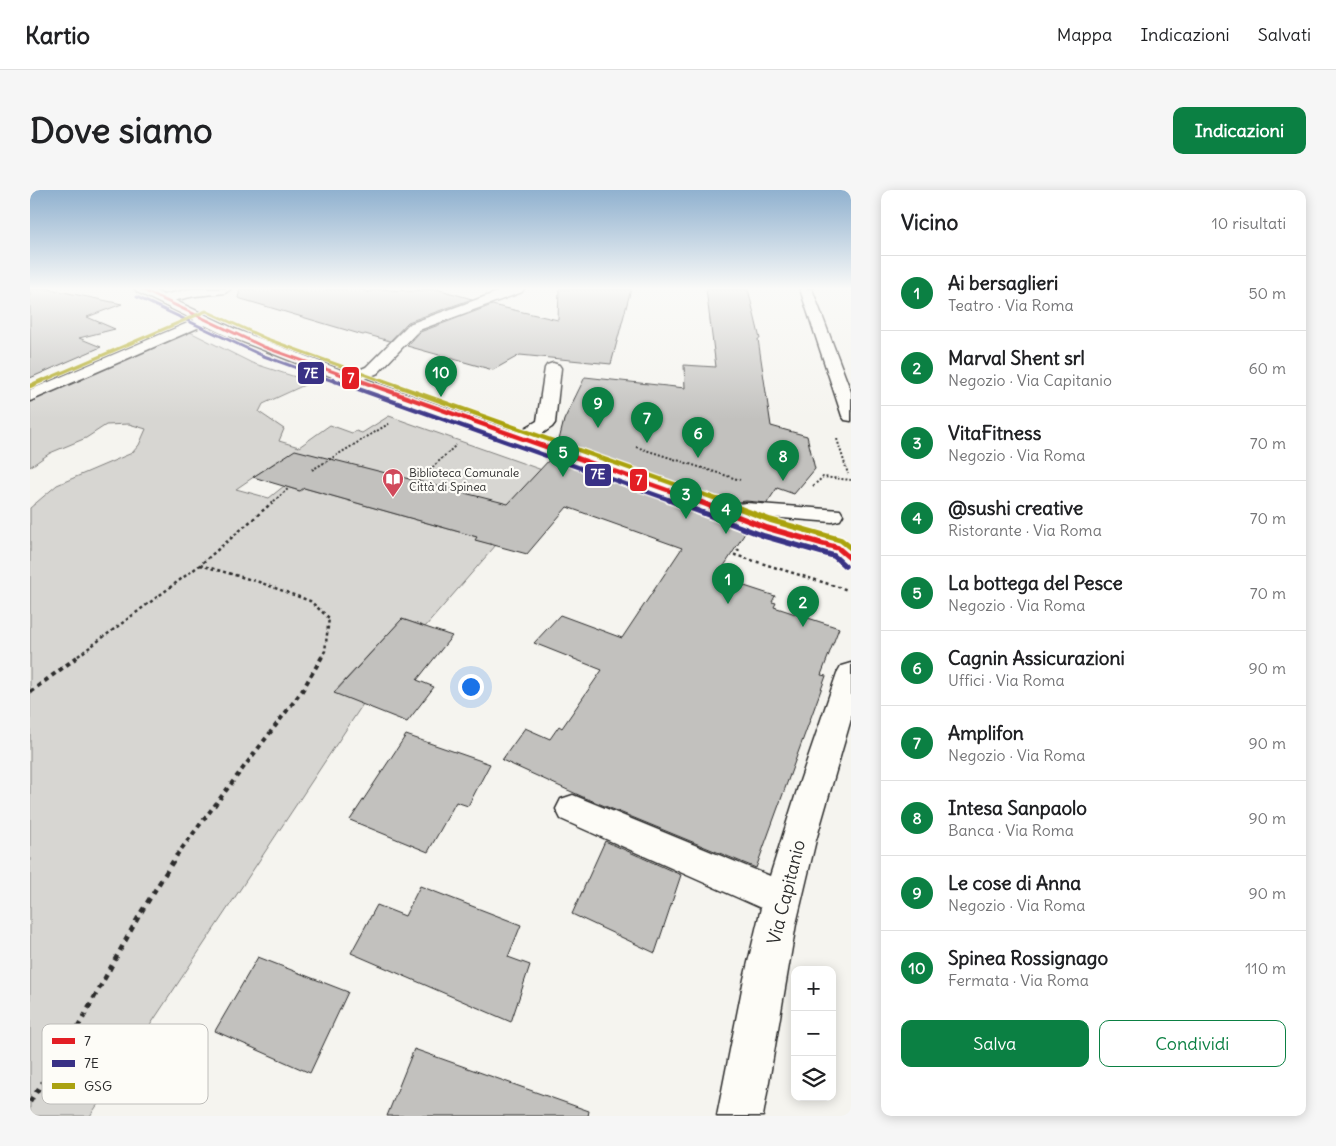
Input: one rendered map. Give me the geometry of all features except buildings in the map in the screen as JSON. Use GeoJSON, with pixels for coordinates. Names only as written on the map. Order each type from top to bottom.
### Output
{"type":"FeatureCollection","features":[{"type":"Feature","properties":{"kind":"street"},"geometry":{"type":"LineString","coordinates":[[30,396],[176,332]]}},
{"type":"Feature","properties":{"kind":"street"},"geometry":{"type":"LineString","coordinates":[[231,332],[264,347],[351,379],[698,501],[766,528],[844,553]]}},
{"type":"Feature","properties":{"kind":"street"},"geometry":{"type":"LineString","coordinates":[[351,379],[372,370],[409,332]]}},
{"type":"Feature","properties":{"kind":"street"},"geometry":{"type":"LineString","coordinates":[[821,332],[851,416]]}},
{"type":"Feature","properties":{"kind":"street"},"geometry":{"type":"LineString","coordinates":[[522,438],[546,423],[553,368]]}},
{"type":"Feature","properties":{"kind":"street"},"geometry":{"type":"LineString","coordinates":[[698,501],[760,511],[842,511]]}},
{"type":"Feature","properties":{"kind":"street"},"geometry":{"type":"LineString","coordinates":[[842,511],[827,524],[828,535],[844,553]]}},
{"type":"Feature","properties":{"kind":"street","name":"Via Capitanio"},"geometry":{"type":"LineString","coordinates":[[740,1116],[760,1002],[782,899],[803,822],[851,672]]}},
{"type":"Feature","properties":{"kind":"street"},"geometry":{"type":"LineString","coordinates":[[573,808],[782,899]]}},
{"type":"Feature","properties":{"kind":"path"},"geometry":{"type":"LineString","coordinates":[[312,470],[396,420]]}},
{"type":"Feature","properties":{"kind":"path"},"geometry":{"type":"LineString","coordinates":[[418,481],[461,440]]}},
{"type":"Feature","properties":{"kind":"path"},"geometry":{"type":"LineString","coordinates":[[636,447],[747,482]]}},
{"type":"Feature","properties":{"kind":"path"},"geometry":{"type":"LineString","coordinates":[[813,487],[823,478],[851,480]]}},
{"type":"Feature","properties":{"kind":"path"},"geometry":{"type":"LineString","coordinates":[[30,692],[200,565],[289,488]]}},
{"type":"Feature","properties":{"kind":"path"},"geometry":{"type":"LineString","coordinates":[[743,543],[735,555],[848,590]]}},
{"type":"Feature","properties":{"kind":"path"},"geometry":{"type":"LineString","coordinates":[[80,1024],[140,914],[185,843],[302,691],[325,651],[329,618],[310,601],[260,582],[200,565]]}},
{"type":"Feature","properties":{"kind":"path"},"geometry":{"type":"LineString","coordinates":[[30,1102],[42,1083]]}},
{"type":"Feature","properties":{"kind":"shaded area"},"geometry":{"type":"Polygon","coordinates":[[[190,332],[252,363],[311,382],[263,404],[259,412],[284,429],[279,441],[299,447],[330,425],[352,433],[356,431],[362,433],[389,416],[542,470],[493,519],[277,461],[236,489],[269,498],[284,486],[299,491],[304,488],[477,537],[476,540],[496,545],[425,627],[402,619],[334,692],[363,704],[151,1024],[42,1024],[42,1104],[98,1104],[90,1116],[30,1116],[30,508],[57,485],[132,453],[139,445],[146,429],[129,424],[106,425],[86,438],[50,453],[30,467],[30,401],[190,332]]]}},
{"type":"Feature","properties":{"kind":"transit line","name":"GSG"},"geometry":{"type":"LineString","coordinates":[[30,386],[154,332]]}},
{"type":"Feature","properties":{"kind":"transit line","name":"7E"},"geometry":{"type":"LineString","coordinates":[[212,332],[261,355],[695,509],[764,536],[834,556],[845,566]]}},
{"type":"Feature","properties":{"kind":"transit line","name":"7"},"geometry":{"type":"LineString","coordinates":[[233,332],[264,347],[698,501],[767,528],[838,548],[851,559]]}},
{"type":"Feature","properties":{"kind":"transit line","name":"GSG"},"geometry":{"type":"LineString","coordinates":[[252,332],[354,371],[701,493],[770,520],[841,540],[851,548]]}},
{"type":"Feature","properties":{"kind":"place","name":"Spinea Rossignago"},"geometry":{"type":"Point","coordinates":[441,397]}},
{"type":"Feature","properties":{"kind":"place","name":"Le cose di Anna"},"geometry":{"type":"Point","coordinates":[598,428]}},
{"type":"Feature","properties":{"kind":"place","name":"Amplifon"},"geometry":{"type":"Point","coordinates":[647,443]}},
{"type":"Feature","properties":{"kind":"place","name":"Cagnin Assicurazioni"},"geometry":{"type":"Point","coordinates":[698,458]}},
{"type":"Feature","properties":{"kind":"place","name":"La bottega del Pesce"},"geometry":{"type":"Point","coordinates":[563,477]}},
{"type":"Feature","properties":{"kind":"place","name":"Intesa Sanpaolo"},"geometry":{"type":"Point","coordinates":[783,481]}},
{"type":"Feature","properties":{"kind":"place","name":"Biblioteca Comunale Città di Spinea"},"geometry":{"type":"Point","coordinates":[393,498]}},
{"type":"Feature","properties":{"kind":"place","name":"VitaFitness"},"geometry":{"type":"Point","coordinates":[686,519]}},
{"type":"Feature","properties":{"kind":"place","name":"@sushi creative"},"geometry":{"type":"Point","coordinates":[726,534]}},
{"type":"Feature","properties":{"kind":"place","name":"Ai bersaglieri"},"geometry":{"type":"Point","coordinates":[728,604]}},
{"type":"Feature","properties":{"kind":"place","name":"Marval Shent srl"},"geometry":{"type":"Point","coordinates":[803,627]}}]}
